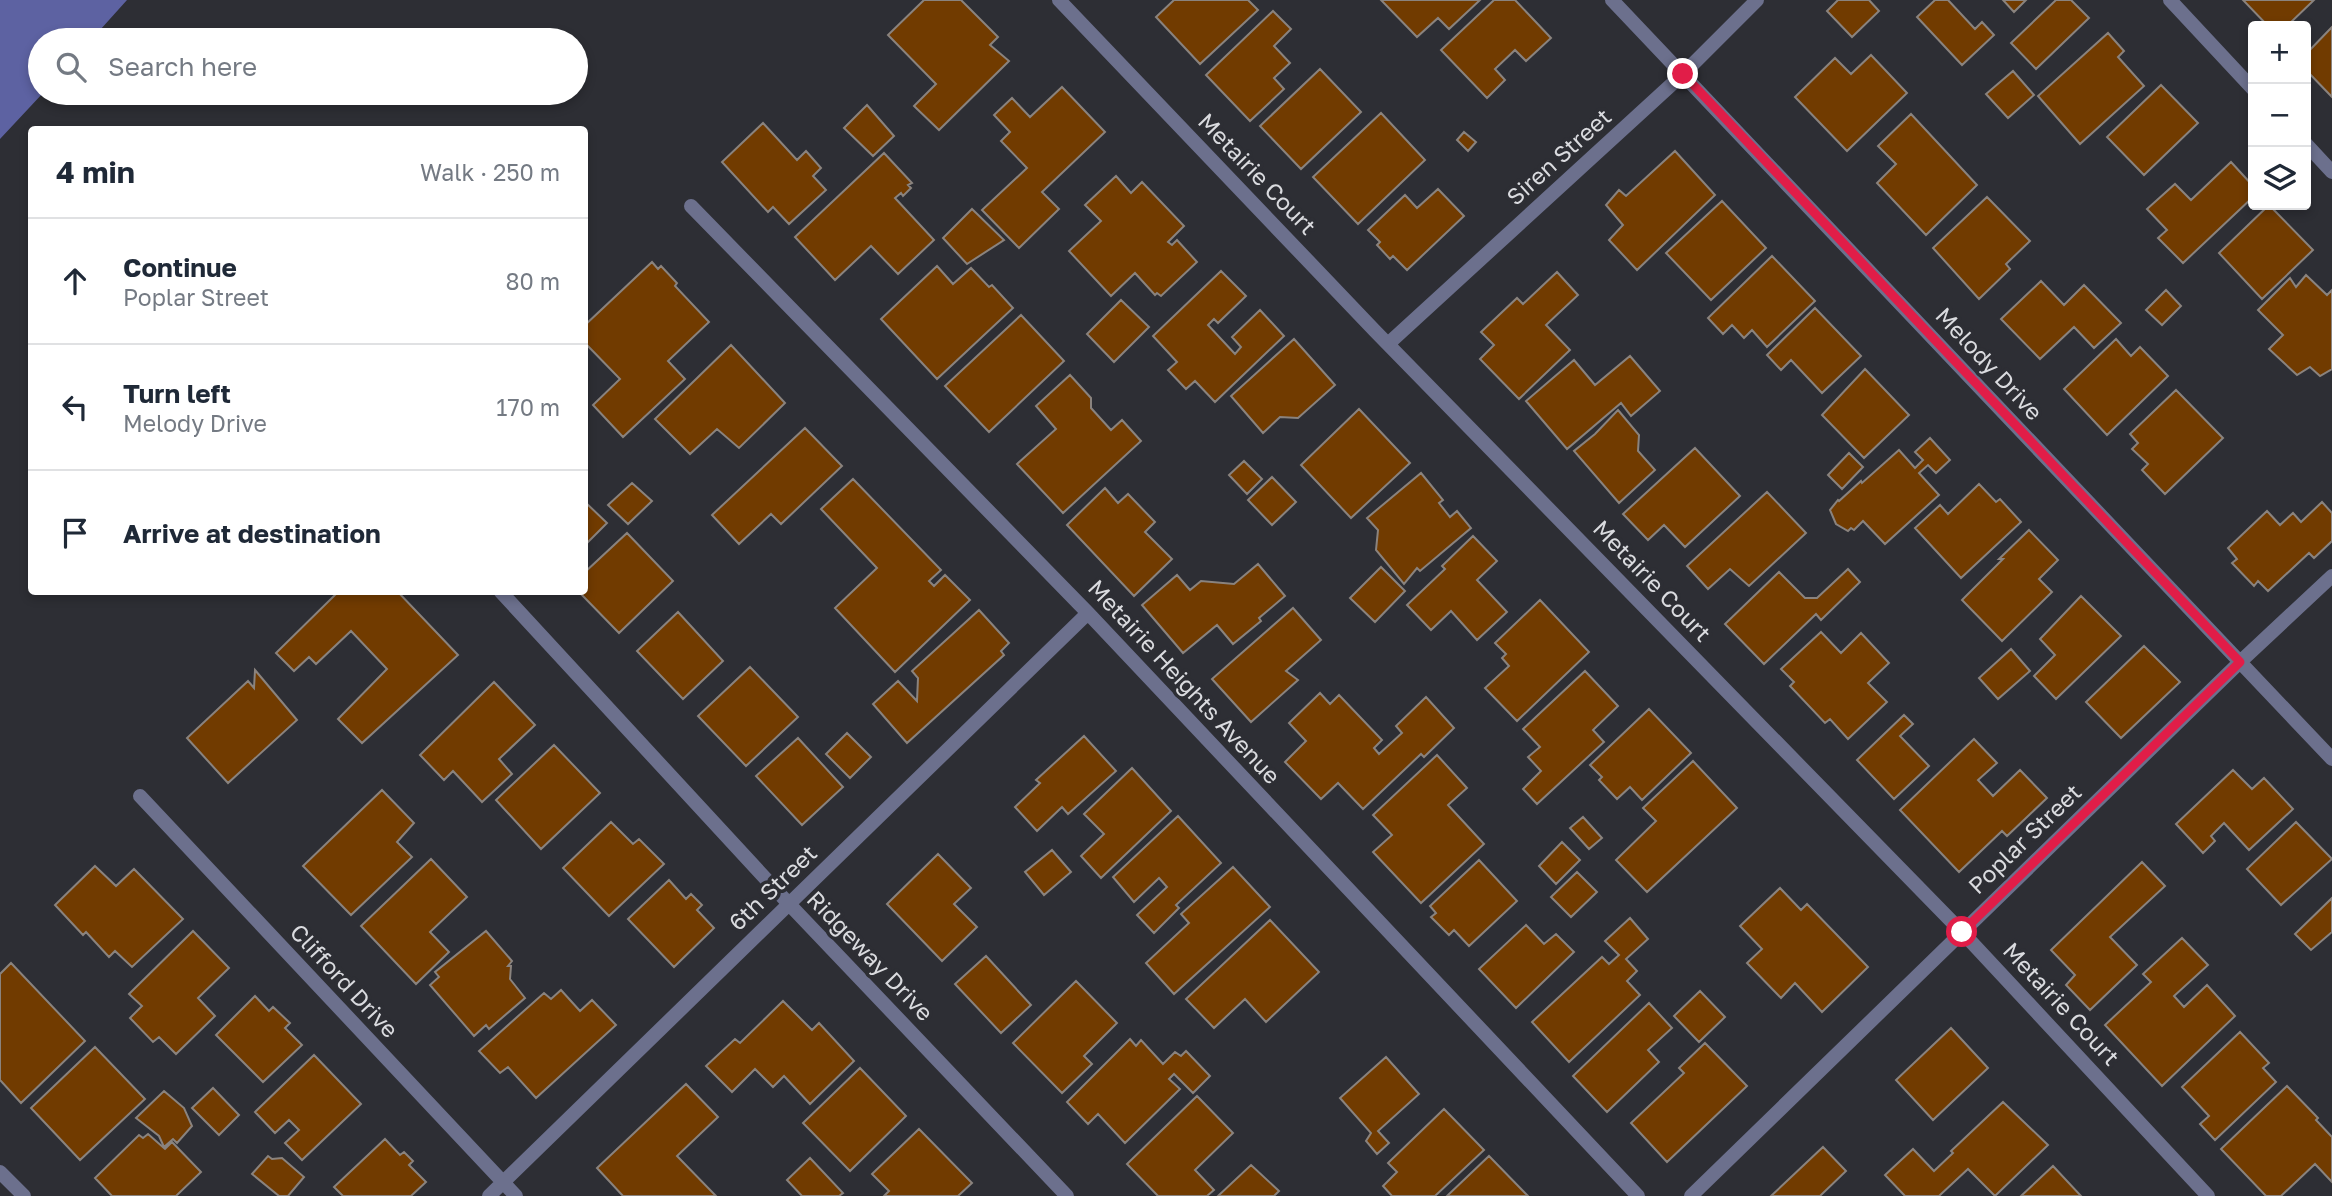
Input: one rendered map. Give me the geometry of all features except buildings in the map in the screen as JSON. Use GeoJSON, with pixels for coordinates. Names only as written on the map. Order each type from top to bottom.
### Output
{"type":"FeatureCollection","features":[{"type":"Feature","properties":{"kind":"street","name":"Metairie Court"},"geometry":{"type":"LineString","coordinates":[[1059,0],[1388,344],[1962,932],[2208,1196]]}},
{"type":"Feature","properties":{"kind":"street","name":"Melody Drive"},"geometry":{"type":"LineString","coordinates":[[1612,0],[2332,759]]}},
{"type":"Feature","properties":{"kind":"street","name":"Siren Street"},"geometry":{"type":"LineString","coordinates":[[1388,344],[1683,74],[1757,0]]}},
{"type":"Feature","properties":{"kind":"street"},"geometry":{"type":"LineString","coordinates":[[2170,0],[2248,84]]}},
{"type":"Feature","properties":{"kind":"street"},"geometry":{"type":"LineString","coordinates":[[2309,147],[2332,172]]}},
{"type":"Feature","properties":{"kind":"street","name":"Metairie Heights Avenue"},"geometry":{"type":"LineString","coordinates":[[691,206],[1088,614],[1638,1196]]}},
{"type":"Feature","properties":{"kind":"street","name":"Poplar Street"},"geometry":{"type":"LineString","coordinates":[[1690,1196],[2332,576]]}},
{"type":"Feature","properties":{"kind":"street","name":"Ridgeway Drive"},"geometry":{"type":"LineString","coordinates":[[504,595],[789,904],[1067,1196]]}},
{"type":"Feature","properties":{"kind":"street","name":"6th Street"},"geometry":{"type":"LineString","coordinates":[[489,1196],[1088,614]]}},
{"type":"Feature","properties":{"kind":"street","name":"Clifford Drive"},"geometry":{"type":"LineString","coordinates":[[140,796],[516,1196]]}},
{"type":"Feature","properties":{"kind":"street"},"geometry":{"type":"LineString","coordinates":[[0,1172],[24,1196]]}},
{"type":"Feature","properties":{"kind":"water"},"geometry":{"type":"Polygon","coordinates":[[[0,0],[127,0],[102,28],[28,28],[28,105],[32,105],[0,139],[0,0]]]}},
{"type":"Feature","properties":{"kind":"route"},"geometry":{"type":"LineString","coordinates":[[1683,74],[2240,662],[1962,932]]}}]}
